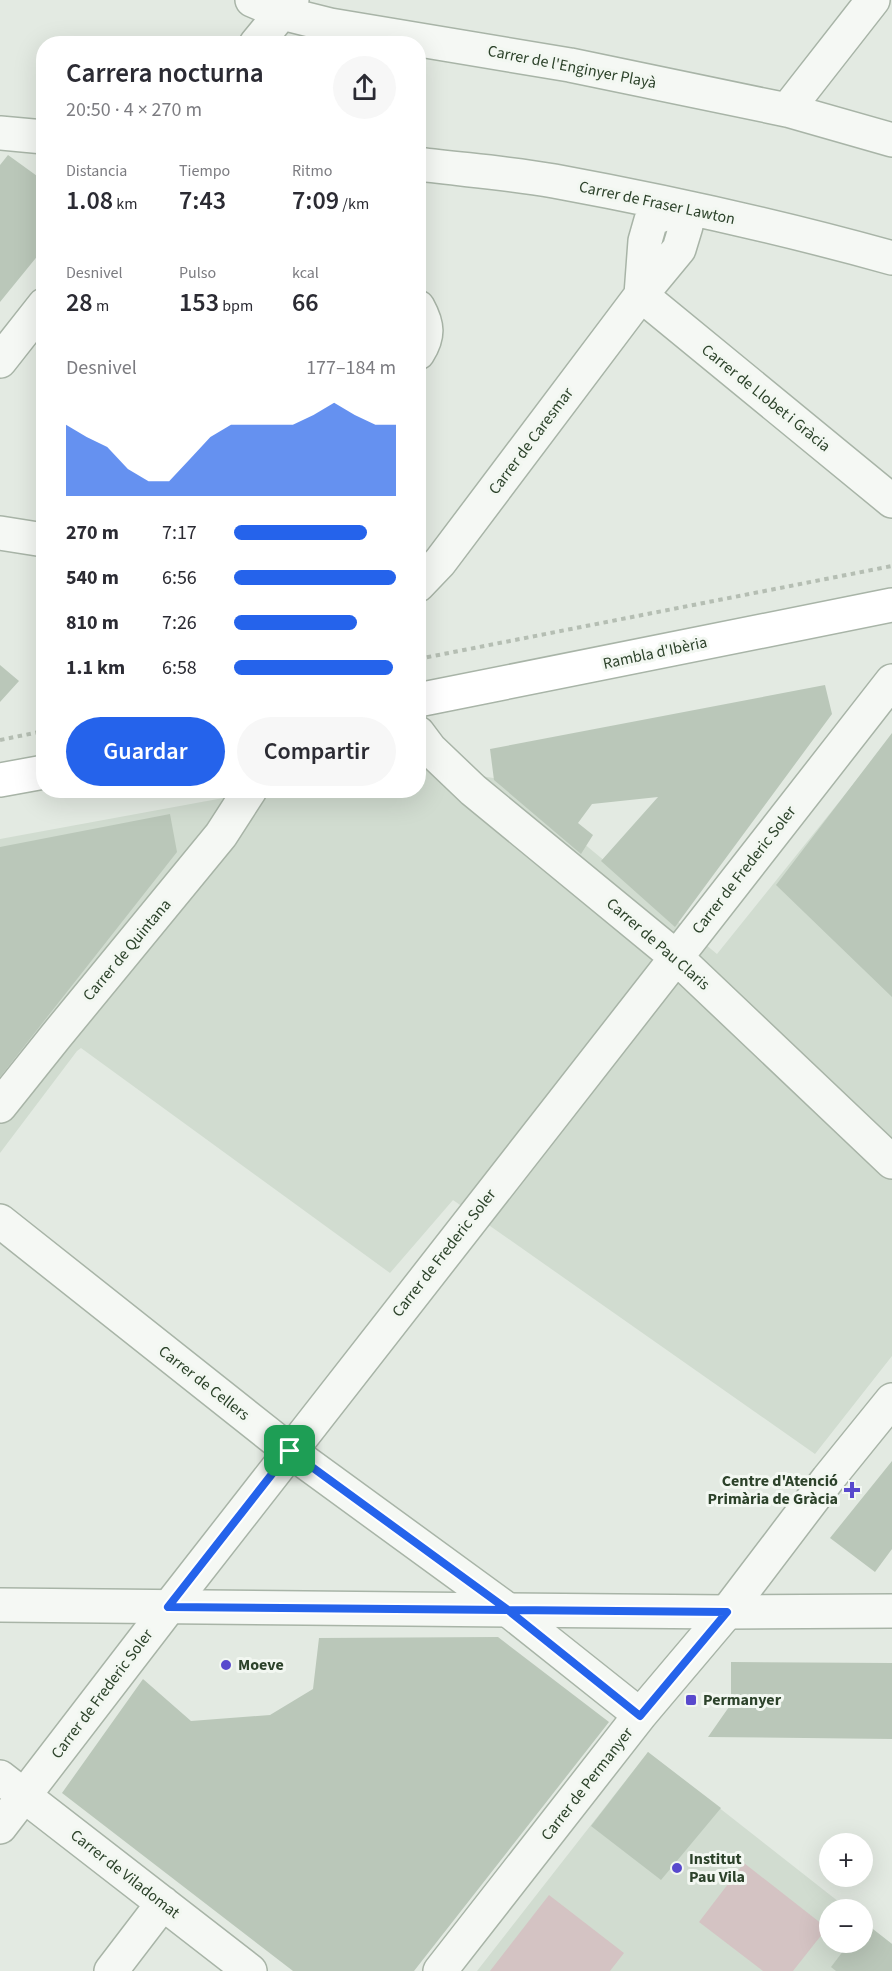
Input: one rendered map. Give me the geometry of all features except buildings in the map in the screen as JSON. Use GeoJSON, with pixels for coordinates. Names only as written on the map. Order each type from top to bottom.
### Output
{"type":"FeatureCollection","features":[{"type":"Feature","properties":{"kind":"main road","name":"Rambla d'Ibèria"},"geometry":{"type":"LineString","coordinates":[[426,698],[892,605]]}},
{"type":"Feature","properties":{"kind":"main road"},"geometry":{"type":"LineString","coordinates":[[0,780],[36,773]]}},
{"type":"Feature","properties":{"kind":"street","name":"Carrer de l'Enginyer Playà"},"geometry":{"type":"LineString","coordinates":[[252,0],[287,6],[330,25],[398,36]]}},
{"type":"Feature","properties":{"kind":"street"},"geometry":{"type":"LineString","coordinates":[[787,110],[873,0]]}},
{"type":"Feature","properties":{"kind":"street"},"geometry":{"type":"LineString","coordinates":[[263,36],[287,6]]}},
{"type":"Feature","properties":{"kind":"street","name":"Carrer de l'Enginyer Playà"},"geometry":{"type":"LineString","coordinates":[[426,41],[570,64],[787,110],[892,140]]}},
{"type":"Feature","properties":{"kind":"street"},"geometry":{"type":"LineString","coordinates":[[0,133],[36,136]]}},
{"type":"Feature","properties":{"kind":"street","name":"Carrer de Fraser Lawton"},"geometry":{"type":"LineString","coordinates":[[426,165],[552,181],[827,240],[892,258]]}},
{"type":"Feature","properties":{"kind":"street","name":"Carrer de Caresmar"},"geometry":{"type":"LineString","coordinates":[[426,577],[440,562],[641,295],[679,249],[686,226],[685,208]]}},
{"type":"Feature","properties":{"kind":"street","name":"Carrer de Llobet i Gràcia"},"geometry":{"type":"LineString","coordinates":[[641,295],[892,501]]}},
{"type":"Feature","properties":{"kind":"street"},"geometry":{"type":"LineString","coordinates":[[0,360],[36,315]]}},
{"type":"Feature","properties":{"kind":"street"},"geometry":{"type":"LineString","coordinates":[[0,533],[36,539]]}},
{"type":"Feature","properties":{"kind":"street","name":"Carrer de Frederic Soler"},"geometry":{"type":"LineString","coordinates":[[0,1827],[12,1787],[168,1607],[892,681]]}},
{"type":"Feature","properties":{"kind":"street","name":"Carrer de Pau Claris"},"geometry":{"type":"LineString","coordinates":[[426,744],[473,790],[676,957],[892,1162]]}},
{"type":"Feature","properties":{"kind":"street","name":"Carrer de Quintana"},"geometry":{"type":"LineString","coordinates":[[0,1106],[221,836],[245,798]]}},
{"type":"Feature","properties":{"kind":"street","name":"Carrer de Cellers"},"geometry":{"type":"LineString","coordinates":[[0,1221],[290,1451],[508,1610],[640,1716]]}},
{"type":"Feature","properties":{"kind":"street","name":"Carrer de Permanyer"},"geometry":{"type":"LineString","coordinates":[[440,1971],[640,1716],[727,1612],[828,1479],[892,1400]]}},
{"type":"Feature","properties":{"kind":"street"},"geometry":{"type":"LineString","coordinates":[[0,1605],[727,1612],[892,1611]]}},
{"type":"Feature","properties":{"kind":"street","name":"Carrer de Viladomat"},"geometry":{"type":"LineString","coordinates":[[12,1787],[250,1971]]}},
{"type":"Feature","properties":{"kind":"street"},"geometry":{"type":"LineString","coordinates":[[111,1971],[163,1903]]}},
{"type":"Feature","properties":{"kind":"path"},"geometry":{"type":"LineString","coordinates":[[426,657],[892,566]]}},
{"type":"Feature","properties":{"kind":"path"},"geometry":{"type":"LineString","coordinates":[[0,740],[36,733]]}},
{"type":"Feature","properties":{"kind":"shaded area"},"geometry":{"type":"Polygon","coordinates":[[[892,736],[892,1356],[815,1454],[453,1200],[390,1273],[81,1048],[0,1153],[0,839],[223,798],[426,798],[426,768],[507,780],[717,954],[892,736]]]}},
{"type":"Feature","properties":{"kind":"shaded area","name":"Institut Pau Vila"},"geometry":{"type":"Polygon","coordinates":[[[648,1752],[835,1899],[819,1899],[819,1953],[873,1953],[873,1929],[892,1944],[892,1971],[477,1971],[648,1752]]]}},
{"type":"Feature","properties":{"kind":"shaded area"},"geometry":{"type":"Polygon","coordinates":[[[744,1863],[819,1922],[819,1938],[793,1971],[763,1971],[699,1922],[744,1863]]]}},
{"type":"Feature","properties":{"kind":"shaded area"},"geometry":{"type":"Polygon","coordinates":[[[549,1895],[624,1953],[610,1971],[490,1971],[549,1895]]]}},
{"type":"Feature","properties":{"kind":"place","name":"Centre d'Atenció Primària de Gràcia"},"geometry":{"type":"Point","coordinates":[852,1490]}},
{"type":"Feature","properties":{"kind":"place","name":"Moeve"},"geometry":{"type":"Point","coordinates":[226,1665]}},
{"type":"Feature","properties":{"kind":"place","name":"Permanyer"},"geometry":{"type":"Point","coordinates":[691,1700]}},
{"type":"Feature","properties":{"kind":"place","name":"Institut Pau Vila"},"geometry":{"type":"Point","coordinates":[677,1868]}},
{"type":"Feature","properties":{"kind":"route"},"geometry":{"type":"LineString","coordinates":[[290,1451],[168,1607],[508,1610],[640,1716],[727,1612],[508,1610],[290,1451]]}}]}
